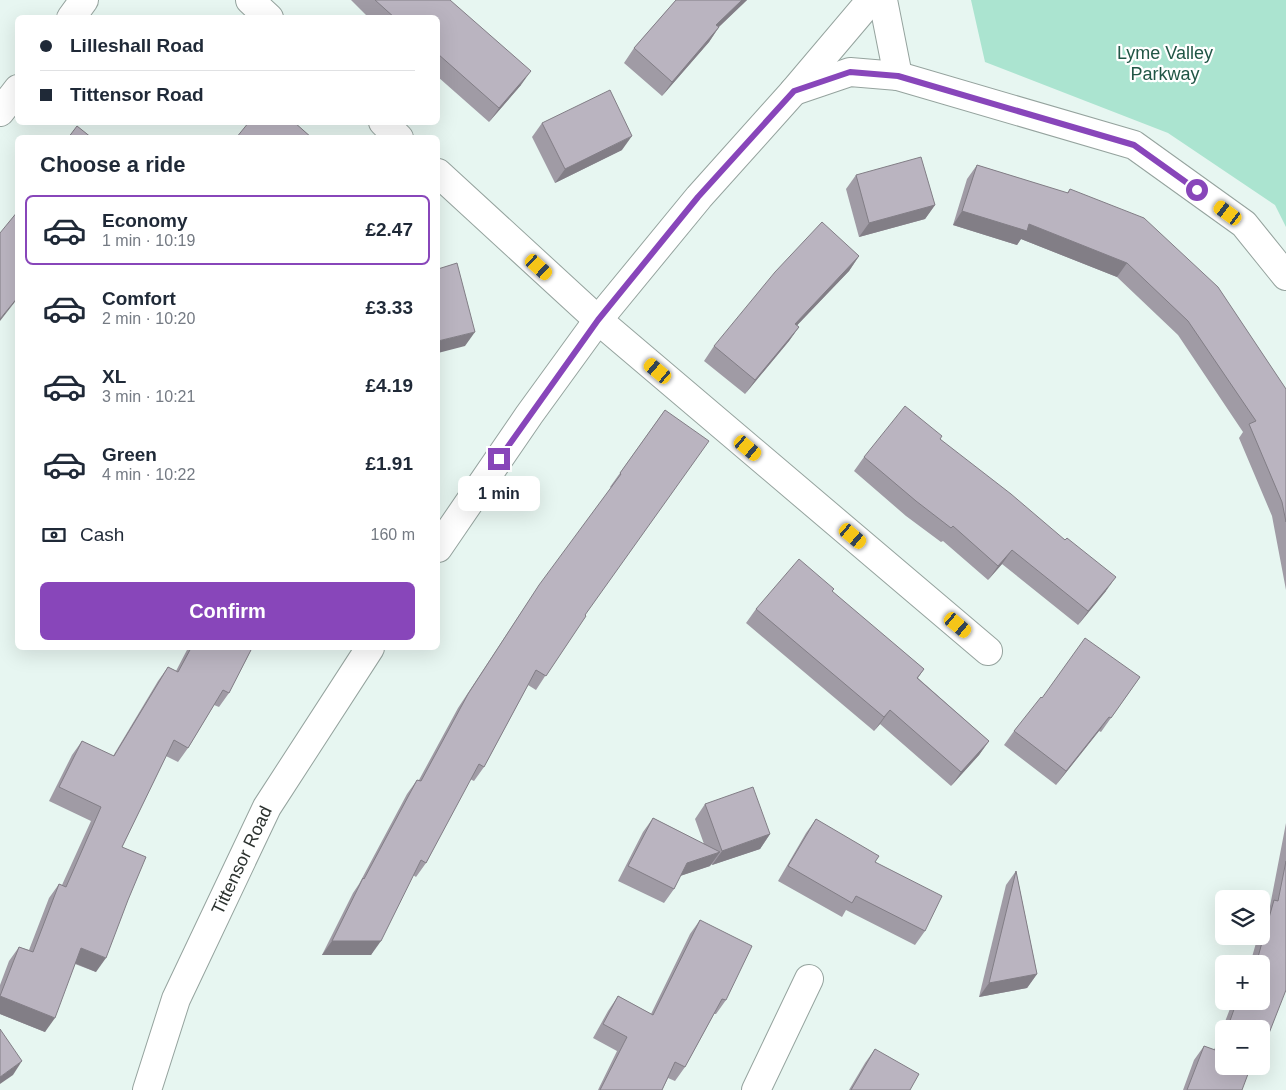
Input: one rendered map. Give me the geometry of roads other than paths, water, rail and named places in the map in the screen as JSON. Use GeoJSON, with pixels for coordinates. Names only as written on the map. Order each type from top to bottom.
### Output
{"type":"FeatureCollection","features":[{"type":"Feature","properties":{"kind":"street"},"geometry":{"type":"LineString","coordinates":[[73,15],[84,0]]}},
{"type":"Feature","properties":{"kind":"street"},"geometry":{"type":"LineString","coordinates":[[250,0],[266,15]]}},
{"type":"Feature","properties":{"kind":"street"},"geometry":{"type":"LineString","coordinates":[[440,545],[529,415],[598,320],[698,197],[794,91],[871,0]]}},
{"type":"Feature","properties":{"kind":"street"},"geometry":{"type":"LineString","coordinates":[[883,0],[898,76]]}},
{"type":"Feature","properties":{"kind":"street"},"geometry":{"type":"LineString","coordinates":[[794,91],[850,72],[898,76],[1134,145],[1244,224],[1286,276]]}},
{"type":"Feature","properties":{"kind":"street"},"geometry":{"type":"LineString","coordinates":[[0,112],[15,93]]}},
{"type":"Feature","properties":{"kind":"street"},"geometry":{"type":"LineString","coordinates":[[386,125],[396,135]]}},
{"type":"Feature","properties":{"kind":"street"},"geometry":{"type":"LineString","coordinates":[[440,175],[598,320],[988,651]]}},
{"type":"Feature","properties":{"kind":"street","name":"Tittensor Road"},"geometry":{"type":"LineString","coordinates":[[147,1090],[176,999],[267,807],[369,650]]}},
{"type":"Feature","properties":{"kind":"street"},"geometry":{"type":"LineString","coordinates":[[756,1090],[809,979]]}},
{"type":"Feature","properties":{"kind":"park label","name":"Lyme Valley Parkway"},"geometry":{"type":"Point","coordinates":[1165,63]}}]}
